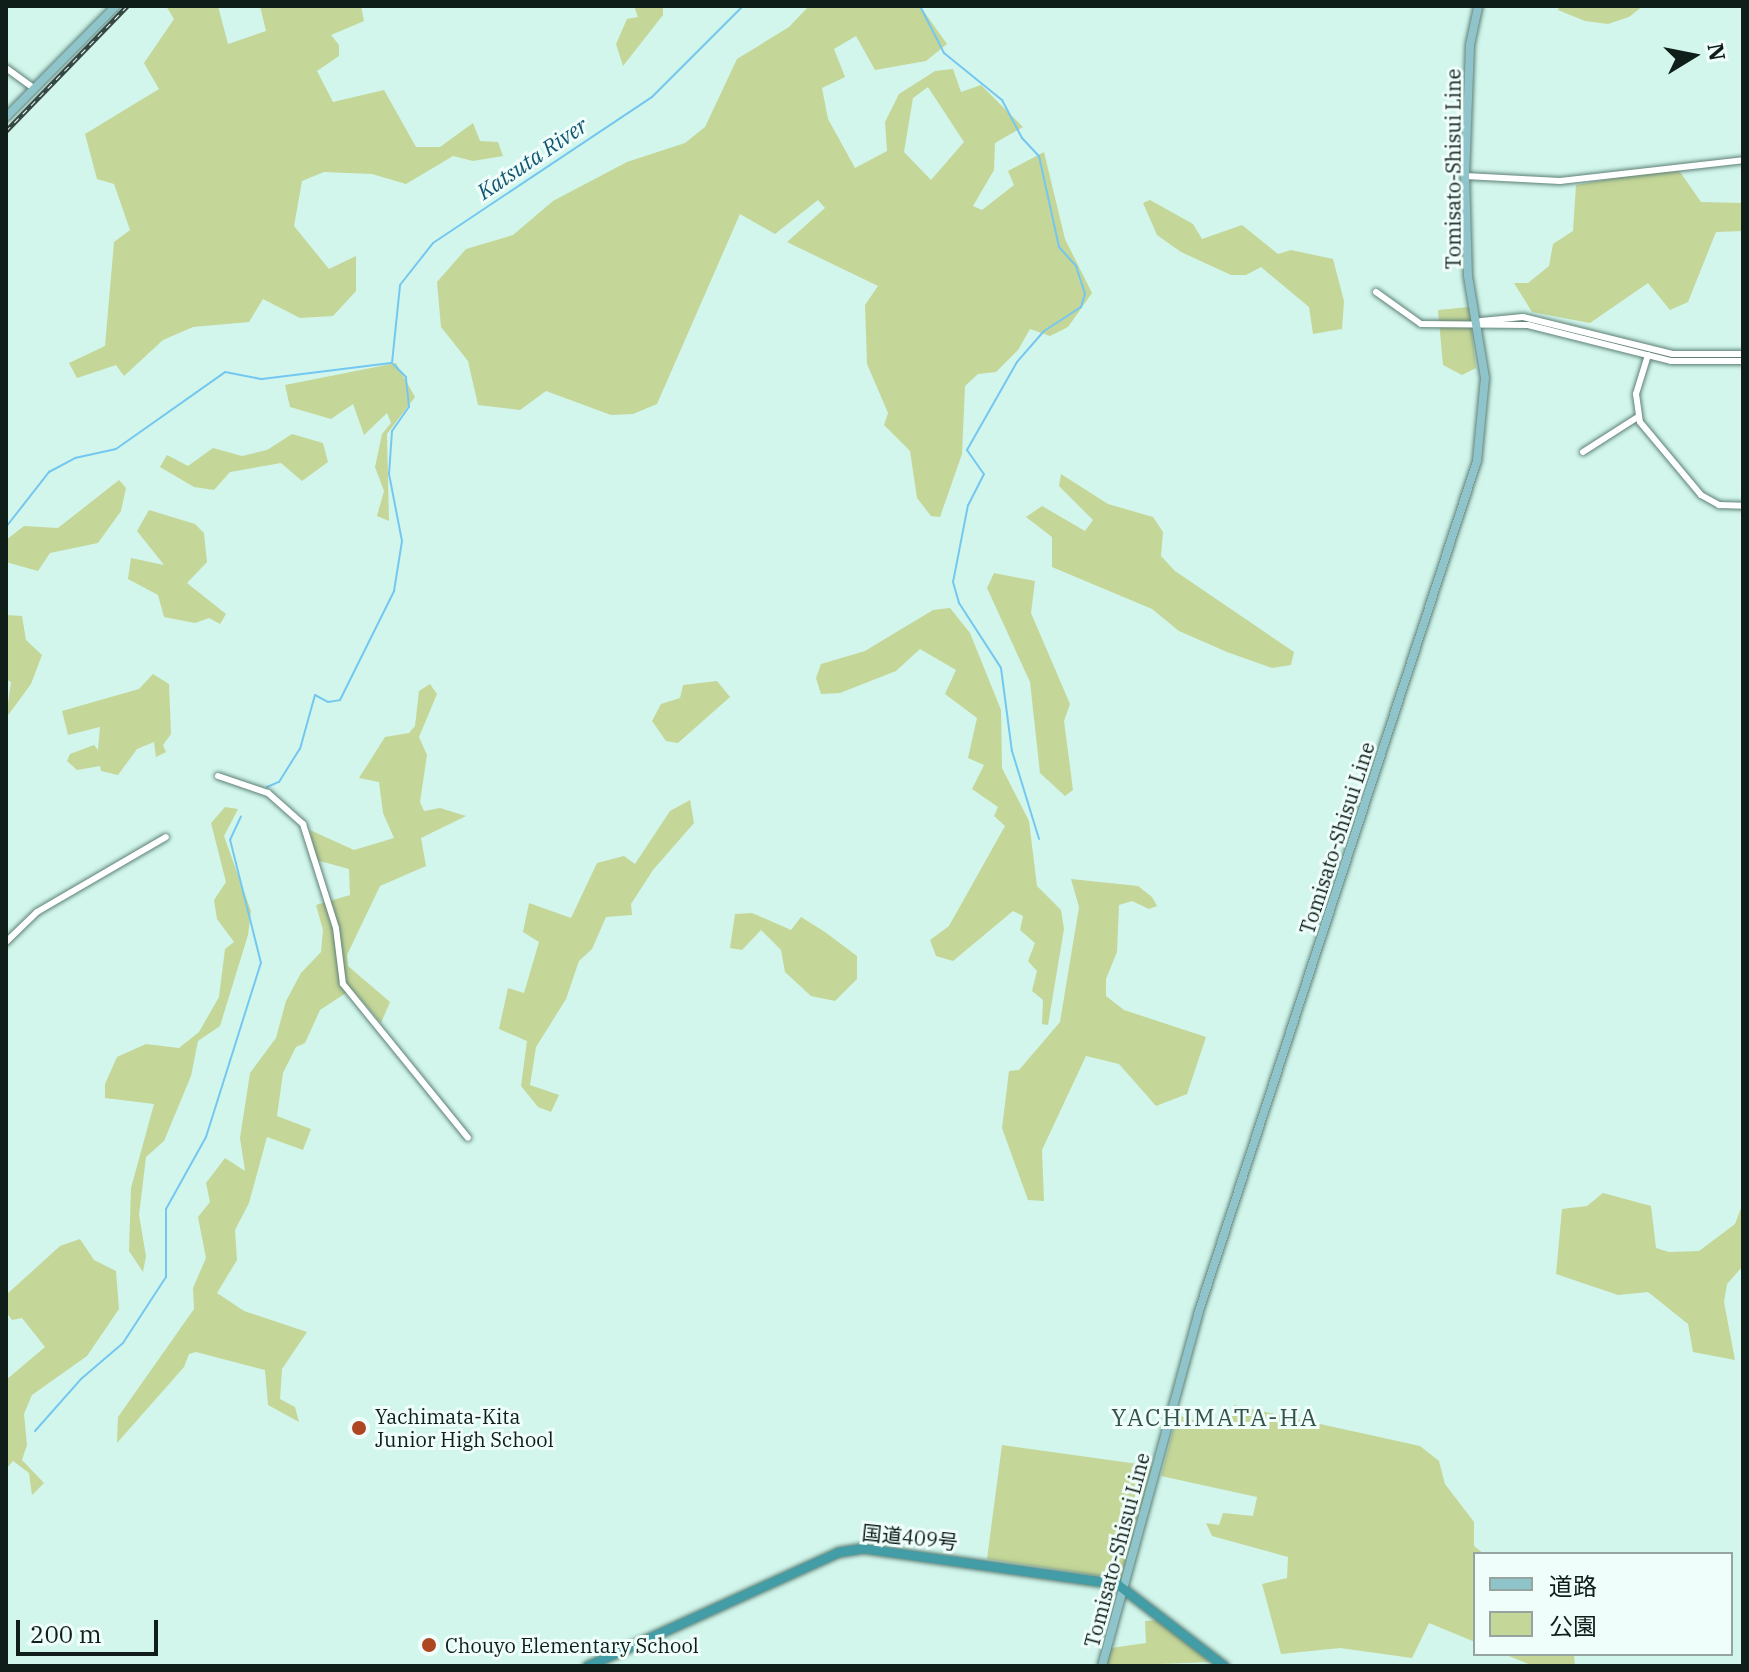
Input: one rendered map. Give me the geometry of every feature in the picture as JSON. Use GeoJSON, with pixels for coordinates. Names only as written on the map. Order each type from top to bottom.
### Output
{"type":"FeatureCollection","features":[{"type":"Feature","properties":{"kind":"highway","name":"国道409号"},"geometry":{"type":"LineString","coordinates":[[587,1666],[854,1549],[1123,1586]]}},
{"type":"Feature","properties":{"kind":"highway"},"geometry":{"type":"LineString","coordinates":[[1123,1586],[1224,1666]]}},
{"type":"Feature","properties":{"kind":"main road"},"geometry":{"type":"LineString","coordinates":[[6,117],[116,6]]}},
{"type":"Feature","properties":{"kind":"main road","name":"Tomisato-Shisui Line"},"geometry":{"type":"LineString","coordinates":[[1102,1666],[1198,1314],[1474,474],[1485,378],[1466,257],[1465,176],[1470,45],[1478,6]]}},
{"type":"Feature","properties":{"kind":"street"},"geometry":{"type":"LineString","coordinates":[[6,68],[34,88]]}},
{"type":"Feature","properties":{"kind":"street"},"geometry":{"type":"LineString","coordinates":[[1465,176],[1560,181],[1743,160]]}},
{"type":"Feature","properties":{"kind":"street"},"geometry":{"type":"LineString","coordinates":[[1376,292],[1421,324],[1523,317],[1673,354],[1743,354]]}},
{"type":"Feature","properties":{"kind":"street"},"geometry":{"type":"LineString","coordinates":[[1477,322],[1546,327],[1689,363],[1743,361]]}},
{"type":"Feature","properties":{"kind":"street"},"geometry":{"type":"LineString","coordinates":[[1648,355],[1636,394],[1638,417],[1701,495],[1719,505],[1743,506]]}},
{"type":"Feature","properties":{"kind":"street"},"geometry":{"type":"LineString","coordinates":[[1583,452],[1638,417]]}},
{"type":"Feature","properties":{"kind":"street"},"geometry":{"type":"LineString","coordinates":[[218,776],[259,788],[303,824],[336,928],[343,984],[468,1138]]}},
{"type":"Feature","properties":{"kind":"street"},"geometry":{"type":"LineString","coordinates":[[6,942],[37,912],[166,837]]}},
{"type":"Feature","properties":{"kind":"green space"},"geometry":{"type":"Polygon","coordinates":[[[166,6],[218,6],[228,44],[266,31],[260,6],[361,6],[364,21],[331,35],[339,45],[339,56],[317,71],[333,102],[384,90],[416,147],[440,147],[473,123],[480,141],[498,142],[503,156],[473,161],[453,156],[406,184],[372,174],[324,172],[302,181],[294,226],[329,269],[356,256],[356,291],[333,316],[300,318],[263,299],[249,322],[193,327],[163,340],[124,376],[116,365],[77,378],[69,363],[105,346],[114,242],[130,230],[114,184],[97,179],[85,134],[159,89],[144,63],[174,19],[166,6]]]}},
{"type":"Feature","properties":{"kind":"green space"},"geometry":{"type":"Polygon","coordinates":[[[634,6],[663,6],[663,15],[623,66],[616,44],[627,19],[638,17],[634,6]]]}},
{"type":"Feature","properties":{"kind":"green space"},"geometry":{"type":"Polygon","coordinates":[[[809,6],[920,6],[947,44],[926,61],[875,70],[856,36],[834,49],[845,77],[822,88],[828,119],[855,168],[887,151],[885,122],[899,94],[935,71],[953,69],[961,92],[981,85],[1023,127],[995,143],[994,170],[973,206],[982,210],[1014,185],[1008,171],[1044,152],[1065,239],[1092,293],[1068,327],[1050,336],[1030,329],[1018,350],[996,372],[978,374],[965,386],[962,454],[940,517],[931,516],[917,498],[910,451],[884,425],[888,413],[867,364],[865,305],[878,286],[787,242],[825,208],[818,200],[775,234],[740,214],[657,404],[633,414],[611,415],[546,391],[520,410],[478,405],[468,361],[441,327],[437,282],[466,249],[513,235],[553,201],[627,162],[685,143],[705,127],[737,59],[789,27],[809,6]],[[928,87],[913,98],[904,152],[931,180],[964,142],[928,87]]]}},
{"type":"Feature","properties":{"kind":"green space"},"geometry":{"type":"Polygon","coordinates":[[[1559,6],[1643,6],[1629,17],[1608,24],[1585,21],[1558,10],[1559,6]]]}},
{"type":"Feature","properties":{"kind":"green space"},"geometry":{"type":"Polygon","coordinates":[[[1671,168],[1680,172],[1701,202],[1743,203],[1743,231],[1716,232],[1688,302],[1670,310],[1648,283],[1590,323],[1532,312],[1514,283],[1528,283],[1549,266],[1553,244],[1573,231],[1576,185],[1671,168]]]}},
{"type":"Feature","properties":{"kind":"green space"},"geometry":{"type":"Polygon","coordinates":[[[1150,200],[1193,224],[1202,239],[1242,225],[1278,254],[1291,250],[1333,259],[1344,301],[1342,329],[1313,334],[1309,307],[1261,267],[1246,275],[1231,275],[1181,252],[1157,235],[1143,203],[1150,200]]]}},
{"type":"Feature","properties":{"kind":"green space"},"geometry":{"type":"Polygon","coordinates":[[[1469,307],[1476,368],[1462,375],[1443,365],[1438,310],[1469,307]]]}},
{"type":"Feature","properties":{"kind":"green space"},"geometry":{"type":"Polygon","coordinates":[[[396,363],[415,397],[387,434],[389,521],[377,516],[384,491],[375,467],[382,434],[391,423],[387,413],[364,435],[353,404],[331,419],[290,407],[285,385],[396,363]]]}},
{"type":"Feature","properties":{"kind":"green space"},"geometry":{"type":"Polygon","coordinates":[[[292,434],[323,443],[328,462],[302,481],[281,463],[230,472],[214,490],[194,487],[160,467],[167,455],[188,466],[213,448],[242,456],[267,450],[292,434]]]}},
{"type":"Feature","properties":{"kind":"green space"},"geometry":{"type":"Polygon","coordinates":[[[1061,474],[1108,504],[1153,517],[1163,532],[1161,556],[1175,571],[1294,652],[1291,665],[1272,668],[1227,652],[1179,631],[1152,609],[1052,567],[1052,537],[1026,517],[1042,506],[1085,531],[1093,520],[1059,486],[1061,474]]]}},
{"type":"Feature","properties":{"kind":"green space"},"geometry":{"type":"Polygon","coordinates":[[[119,480],[126,488],[121,511],[98,543],[50,553],[38,571],[6,562],[6,540],[24,526],[58,528],[119,480]]]}},
{"type":"Feature","properties":{"kind":"green space"},"geometry":{"type":"Polygon","coordinates":[[[149,510],[195,524],[204,533],[207,562],[187,583],[226,614],[220,624],[209,618],[195,623],[164,617],[158,595],[128,579],[131,558],[164,565],[137,531],[149,510]]]}},
{"type":"Feature","properties":{"kind":"green space"},"geometry":{"type":"Polygon","coordinates":[[[994,573],[1035,581],[1031,613],[1070,704],[1064,721],[1073,790],[1065,796],[1040,773],[1030,682],[987,588],[994,573]]]}},
{"type":"Feature","properties":{"kind":"green space"},"geometry":{"type":"Polygon","coordinates":[[[950,608],[970,633],[1001,710],[1002,768],[1029,821],[1037,886],[1061,910],[1064,929],[1048,1025],[1042,1024],[1043,1000],[1032,991],[1037,971],[1028,961],[1035,943],[1020,930],[1023,916],[1013,911],[953,961],[936,956],[930,940],[949,926],[1005,826],[994,816],[998,807],[972,789],[984,765],[968,758],[977,718],[945,694],[956,670],[920,649],[896,671],[840,693],[821,694],[816,678],[821,664],[865,651],[933,610],[950,608]]]}},
{"type":"Feature","properties":{"kind":"green space"},"geometry":{"type":"Polygon","coordinates":[[[6,615],[22,616],[26,640],[42,655],[31,684],[6,718],[11,682],[6,679],[6,615]]]}},
{"type":"Feature","properties":{"kind":"green space"},"geometry":{"type":"Polygon","coordinates":[[[153,674],[169,684],[171,734],[163,745],[166,752],[156,757],[154,742],[137,749],[118,775],[101,771],[100,766],[77,770],[67,761],[70,754],[94,745],[98,750],[100,727],[68,735],[62,711],[139,689],[153,674]]]}},
{"type":"Feature","properties":{"kind":"green space"},"geometry":{"type":"Polygon","coordinates":[[[717,681],[730,697],[678,743],[666,741],[652,721],[661,704],[680,698],[683,685],[717,681]]]}},
{"type":"Feature","properties":{"kind":"green space"},"geometry":{"type":"Polygon","coordinates":[[[430,684],[437,694],[419,737],[427,755],[420,802],[424,811],[440,808],[466,816],[421,838],[426,866],[380,886],[347,955],[348,966],[390,1002],[381,1023],[352,989],[320,1010],[305,1043],[296,1047],[283,1073],[277,1116],[311,1129],[303,1150],[267,1137],[249,1203],[235,1230],[237,1260],[217,1293],[244,1311],[307,1332],[282,1369],[280,1399],[295,1407],[299,1422],[268,1405],[265,1370],[196,1352],[189,1354],[184,1367],[117,1443],[118,1417],[194,1309],[193,1288],[206,1258],[198,1217],[210,1202],[206,1183],[225,1158],[245,1171],[240,1138],[250,1073],[276,1038],[286,1001],[301,973],[321,952],[323,930],[316,905],[350,895],[349,869],[316,860],[310,830],[354,850],[394,838],[383,813],[379,782],[359,778],[385,737],[409,733],[415,726],[419,691],[430,684]]]}},
{"type":"Feature","properties":{"kind":"green space"},"geometry":{"type":"Polygon","coordinates":[[[690,800],[694,823],[653,870],[631,904],[632,915],[606,917],[592,949],[579,961],[566,999],[536,1047],[530,1085],[559,1095],[551,1112],[538,1107],[521,1086],[527,1041],[499,1029],[508,988],[524,993],[539,942],[523,932],[529,903],[571,918],[597,863],[624,856],[635,864],[670,811],[690,800]]]}},
{"type":"Feature","properties":{"kind":"green space"},"geometry":{"type":"Polygon","coordinates":[[[225,807],[238,809],[224,836],[251,911],[248,935],[220,1026],[198,1041],[191,1076],[164,1141],[146,1157],[139,1215],[146,1256],[143,1272],[129,1251],[131,1188],[154,1104],[105,1098],[105,1084],[117,1057],[146,1044],[179,1048],[199,1032],[219,997],[225,949],[234,942],[217,919],[214,900],[226,882],[211,823],[225,807]]]}},
{"type":"Feature","properties":{"kind":"green space"},"geometry":{"type":"Polygon","coordinates":[[[1071,879],[1138,886],[1152,897],[1157,906],[1149,909],[1132,901],[1119,905],[1117,952],[1106,979],[1106,996],[1124,1010],[1206,1037],[1187,1094],[1156,1106],[1119,1064],[1086,1056],[1042,1150],[1044,1201],[1028,1200],[1002,1128],[1009,1071],[1019,1070],[1060,1022],[1079,907],[1071,879]]]}},
{"type":"Feature","properties":{"kind":"green space"},"geometry":{"type":"Polygon","coordinates":[[[752,913],[791,930],[801,917],[825,932],[857,956],[857,979],[835,1001],[811,996],[785,972],[781,950],[761,930],[742,950],[730,948],[735,914],[752,913]]]}},
{"type":"Feature","properties":{"kind":"green space"},"geometry":{"type":"Polygon","coordinates":[[[1603,1193],[1651,1206],[1656,1248],[1669,1252],[1699,1251],[1735,1224],[1743,1203],[1743,1266],[1727,1284],[1724,1302],[1735,1360],[1693,1352],[1688,1324],[1648,1292],[1618,1295],[1556,1274],[1562,1209],[1587,1206],[1603,1193]]]}},
{"type":"Feature","properties":{"kind":"green space"},"geometry":{"type":"Polygon","coordinates":[[[80,1239],[94,1260],[116,1271],[119,1309],[87,1356],[32,1395],[24,1414],[27,1445],[22,1460],[44,1483],[32,1495],[29,1473],[13,1461],[6,1469],[6,1380],[45,1347],[22,1318],[12,1320],[6,1312],[6,1295],[60,1246],[80,1239]]]}},
{"type":"Feature","properties":{"kind":"green space"},"geometry":{"type":"Polygon","coordinates":[[[1234,1405],[1420,1446],[1439,1461],[1445,1484],[1474,1522],[1474,1546],[1482,1552],[1473,1552],[1473,1641],[1429,1623],[1412,1658],[1340,1648],[1281,1654],[1262,1584],[1287,1578],[1288,1557],[1212,1536],[1206,1523],[1219,1525],[1223,1513],[1253,1516],[1257,1497],[1161,1476],[1177,1415],[1228,1430],[1234,1405]]]}},
{"type":"Feature","properties":{"kind":"green space"},"geometry":{"type":"Polygon","coordinates":[[[1002,1445],[1152,1466],[1121,1579],[987,1559],[1002,1445]]]}},
{"type":"Feature","properties":{"kind":"green space"},"geometry":{"type":"Polygon","coordinates":[[[1161,1620],[1210,1662],[1106,1666],[1111,1648],[1146,1643],[1145,1621],[1161,1620]]]}},
{"type":"Feature","properties":{"kind":"green space"},"geometry":{"type":"Polygon","coordinates":[[[1509,1656],[1574,1656],[1575,1666],[1533,1666],[1509,1656]]]}},
{"type":"Feature","properties":{"kind":"waterway","name":"Katsuta River"},"geometry":{"type":"LineString","coordinates":[[392,363],[400,285],[433,243],[652,97],[743,6]]}},
{"type":"Feature","properties":{"kind":"waterway"},"geometry":{"type":"LineString","coordinates":[[920,6],[944,53],[1002,100],[1022,138],[1039,156],[1059,247],[1076,266],[1085,294],[1081,307],[1044,331],[1017,362],[967,450],[984,474],[968,505],[953,582],[959,603],[1001,668],[1012,751],[1039,839]]}},
{"type":"Feature","properties":{"kind":"waterway"},"geometry":{"type":"LineString","coordinates":[[6,527],[49,472],[75,458],[116,449],[225,372],[262,379],[391,363]]}},
{"type":"Feature","properties":{"kind":"waterway"},"geometry":{"type":"LineString","coordinates":[[267,787],[279,782],[300,749],[315,695],[328,702],[340,700],[394,591],[402,541],[389,474],[392,431],[409,407],[406,377],[393,364]]}},
{"type":"Feature","properties":{"kind":"waterway"},"geometry":{"type":"LineString","coordinates":[[35,1431],[81,1379],[123,1343],[166,1277],[166,1209],[206,1137],[261,963],[230,840],[241,816]]}},
{"type":"Feature","properties":{"kind":"railway"},"geometry":{"type":"LineString","coordinates":[[6,131],[127,6]]}},
{"type":"Feature","properties":{"kind":"place","name":"Yachimata-Kita Junior High School"},"geometry":{"type":"Point","coordinates":[359,1428]}},
{"type":"Feature","properties":{"kind":"place","name":"Chouyo Elementary School"},"geometry":{"type":"Point","coordinates":[429,1645]}},
{"type":"Feature","properties":{"kind":"district","name":"YACHIMATA-HA"},"geometry":{"type":"Point","coordinates":[1215,1418]}}]}
